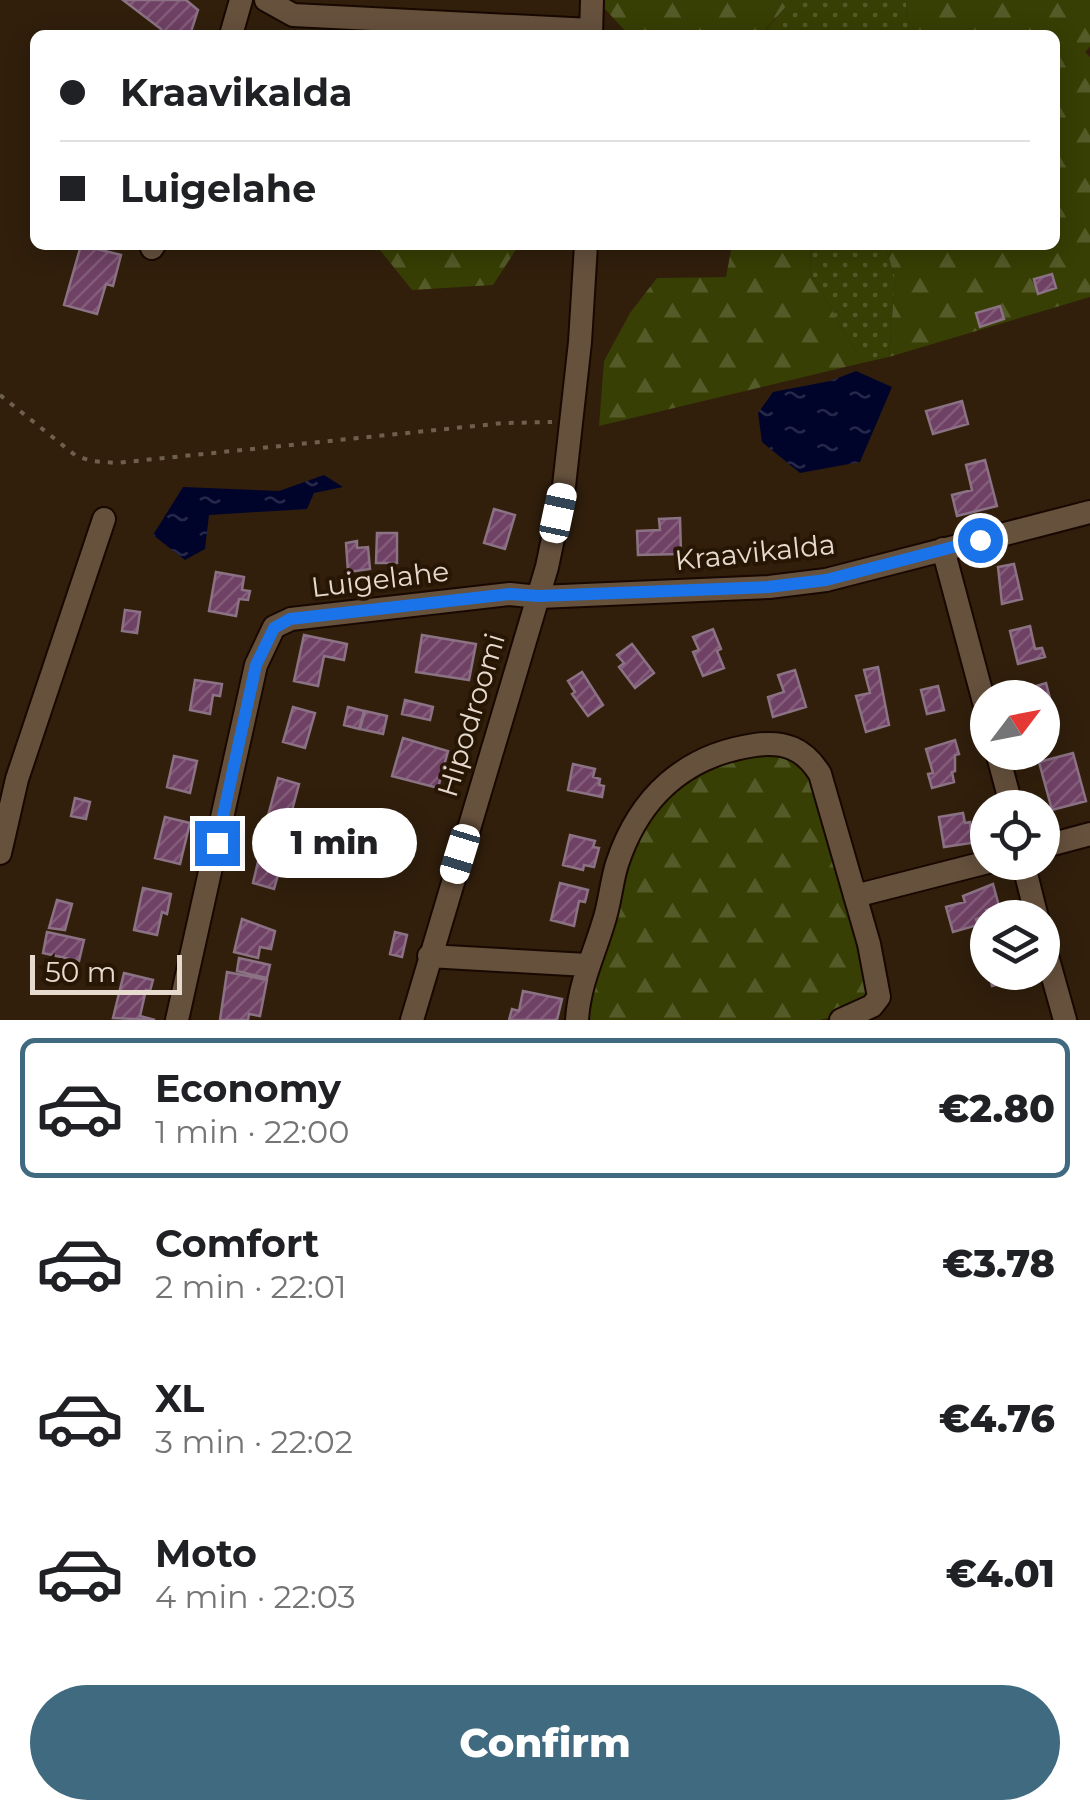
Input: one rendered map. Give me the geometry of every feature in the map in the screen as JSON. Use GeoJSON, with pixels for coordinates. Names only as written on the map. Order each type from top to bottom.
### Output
{"type":"FeatureCollection","features":[{"type":"Feature","properties":{"kind":"street"},"geometry":{"type":"LineString","coordinates":[[232,30],[241,0]]}},
{"type":"Feature","properties":{"kind":"street"},"geometry":{"type":"LineString","coordinates":[[266,0],[293,16],[554,30]]}},
{"type":"Feature","properties":{"kind":"street"},"geometry":{"type":"LineString","coordinates":[[591,30],[592,0]]}},
{"type":"Feature","properties":{"kind":"street","name":"Hipodroomi"},"geometry":{"type":"LineString","coordinates":[[412,1020],[539,596],[564,486],[586,250]]}},
{"type":"Feature","properties":{"kind":"street","name":"Kraavikalda"},"geometry":{"type":"LineString","coordinates":[[539,596],[768,587],[826,580],[1090,512]]}},
{"type":"Feature","properties":{"kind":"street"},"geometry":{"type":"LineString","coordinates":[[0,853],[17,778],[104,519]]}},
{"type":"Feature","properties":{"kind":"street"},"geometry":{"type":"LineString","coordinates":[[943,549],[978,680]]}},
{"type":"Feature","properties":{"kind":"street","name":"Luigelahe"},"geometry":{"type":"LineString","coordinates":[[177,1020],[256,665],[274,628],[290,619],[510,594],[539,596]]}},
{"type":"Feature","properties":{"kind":"street"},"geometry":{"type":"LineString","coordinates":[[577,1020],[587,965],[605,920],[617,864],[632,828],[650,801],[688,766],[727,749],[780,744],[802,752],[820,774],[880,985],[880,997],[872,1006],[841,1020]]}},
{"type":"Feature","properties":{"kind":"street"},"geometry":{"type":"LineString","coordinates":[[1060,843],[1090,834]]}},
{"type":"Feature","properties":{"kind":"street"},"geometry":{"type":"LineString","coordinates":[[855,896],[970,867]]}},
{"type":"Feature","properties":{"kind":"street"},"geometry":{"type":"LineString","coordinates":[[429,956],[587,965]]}},
{"type":"Feature","properties":{"kind":"street"},"geometry":{"type":"LineString","coordinates":[[1056,990],[1064,1020]]}},
{"type":"Feature","properties":{"kind":"path"},"geometry":{"type":"LineString","coordinates":[[0,395],[75,456],[116,463],[504,423],[572,422]]}},
{"type":"Feature","properties":{"kind":"green space"},"geometry":{"type":"Polygon","coordinates":[[[605,0],[792,0],[765,30],[624,30],[605,9],[605,0]]]}},
{"type":"Feature","properties":{"kind":"green space"},"geometry":{"type":"Polygon","coordinates":[[[792,0],[906,0],[907,19],[915,30],[766,30],[792,0]]]}},
{"type":"Feature","properties":{"kind":"green space"},"geometry":{"type":"Polygon","coordinates":[[[906,0],[1090,0],[1090,47],[1085,52],[1090,57],[1090,297],[889,357],[895,278],[887,250],[1060,250],[1060,30],[915,30],[907,19],[906,0]]]}},
{"type":"Feature","properties":{"kind":"green space"},"geometry":{"type":"Polygon","coordinates":[[[380,250],[516,250],[493,285],[412,290],[380,250]]]}},
{"type":"Feature","properties":{"kind":"green space"},"geometry":{"type":"Polygon","coordinates":[[[731,250],[810,250],[811,273],[862,363],[599,426],[604,361],[630,313],[657,278],[726,277],[731,250]]]}},
{"type":"Feature","properties":{"kind":"green space"},"geometry":{"type":"Polygon","coordinates":[[[810,250],[887,250],[895,278],[889,357],[862,363],[811,273],[810,250]]]}},
{"type":"Feature","properties":{"kind":"green space"},"geometry":{"type":"Polygon","coordinates":[[[773,746],[813,769],[874,988],[858,1010],[820,1020],[586,1020],[589,983],[644,813],[716,758],[773,746]]]}},
{"type":"Feature","properties":{"kind":"water"},"geometry":{"type":"Polygon","coordinates":[[[856,371],[892,387],[860,462],[800,473],[762,442],[758,413],[773,392],[830,381],[856,371]]]}},
{"type":"Feature","properties":{"kind":"water"},"geometry":{"type":"Polygon","coordinates":[[[324,475],[343,487],[314,493],[307,509],[209,515],[205,549],[185,560],[153,535],[183,487],[279,491],[324,475]]]}},
{"type":"Feature","properties":{"kind":"building"},"geometry":{"type":"Polygon","coordinates":[[[123,0],[186,0],[198,10],[192,30],[161,29],[123,0]]]}},
{"type":"Feature","properties":{"kind":"building"},"geometry":{"type":"Polygon","coordinates":[[[80,250],[121,255],[113,286],[106,284],[97,314],[64,305],[80,250]]]}},
{"type":"Feature","properties":{"kind":"building"},"geometry":{"type":"Polygon","coordinates":[[[1052,274],[1056,288],[1038,294],[1034,279],[1052,274]]]}},
{"type":"Feature","properties":{"kind":"building"},"geometry":{"type":"Polygon","coordinates":[[[1000,306],[1004,319],[980,327],[976,313],[1000,306]]]}},
{"type":"Feature","properties":{"kind":"building"},"geometry":{"type":"Polygon","coordinates":[[[962,401],[968,424],[933,434],[926,411],[962,401]]]}},
{"type":"Feature","properties":{"kind":"building"},"geometry":{"type":"Polygon","coordinates":[[[985,460],[997,506],[957,516],[952,495],[972,490],[966,465],[985,460]]]}},
{"type":"Feature","properties":{"kind":"building"},"geometry":{"type":"Polygon","coordinates":[[[494,509],[515,515],[505,549],[484,543],[494,509]]]}},
{"type":"Feature","properties":{"kind":"building"},"geometry":{"type":"Polygon","coordinates":[[[680,518],[681,554],[638,555],[637,531],[660,530],[659,519],[680,518]]]}},
{"type":"Feature","properties":{"kind":"building"},"geometry":{"type":"Polygon","coordinates":[[[377,533],[397,533],[397,563],[376,563],[377,533]]]}},
{"type":"Feature","properties":{"kind":"building"},"geometry":{"type":"Polygon","coordinates":[[[357,541],[357,548],[368,547],[370,569],[348,572],[346,543],[357,541]]]}},
{"type":"Feature","properties":{"kind":"building"},"geometry":{"type":"Polygon","coordinates":[[[1014,564],[1022,599],[1002,604],[998,567],[1014,564]]]}},
{"type":"Feature","properties":{"kind":"building"},"geometry":{"type":"Polygon","coordinates":[[[216,572],[244,577],[242,590],[250,591],[248,600],[239,599],[236,616],[209,611],[216,572]]]}},
{"type":"Feature","properties":{"kind":"building"},"geometry":{"type":"Polygon","coordinates":[[[125,610],[140,612],[137,633],[122,631],[125,610]]]}},
{"type":"Feature","properties":{"kind":"building"},"geometry":{"type":"Polygon","coordinates":[[[1030,626],[1035,649],[1042,648],[1045,657],[1018,664],[1010,631],[1030,626]]]}},
{"type":"Feature","properties":{"kind":"building"},"geometry":{"type":"Polygon","coordinates":[[[713,629],[724,668],[703,676],[693,652],[699,650],[693,637],[713,629]]]}},
{"type":"Feature","properties":{"kind":"building"},"geometry":{"type":"Polygon","coordinates":[[[304,635],[347,644],[344,660],[324,656],[318,686],[294,681],[304,635]]]}},
{"type":"Feature","properties":{"kind":"building"},"geometry":{"type":"Polygon","coordinates":[[[422,635],[476,644],[469,680],[416,672],[422,635]]]}},
{"type":"Feature","properties":{"kind":"building"},"geometry":{"type":"Polygon","coordinates":[[[632,644],[654,673],[635,688],[619,667],[624,663],[617,655],[632,644]]]}},
{"type":"Feature","properties":{"kind":"building"},"geometry":{"type":"Polygon","coordinates":[[[878,667],[889,725],[866,732],[856,696],[870,693],[864,670],[878,667]]]}},
{"type":"Feature","properties":{"kind":"building"},"geometry":{"type":"Polygon","coordinates":[[[795,670],[806,707],[773,717],[768,697],[784,692],[778,675],[795,670]]]}},
{"type":"Feature","properties":{"kind":"building"},"geometry":{"type":"Polygon","coordinates":[[[582,672],[603,705],[588,716],[568,681],[582,672]]]}},
{"type":"Feature","properties":{"kind":"building"},"geometry":{"type":"Polygon","coordinates":[[[195,680],[222,684],[220,696],[213,695],[210,714],[190,710],[195,680]]]}},
{"type":"Feature","properties":{"kind":"building"},"geometry":{"type":"Polygon","coordinates":[[[938,686],[944,710],[927,714],[921,690],[938,686]]]}},
{"type":"Feature","properties":{"kind":"building"},"geometry":{"type":"Polygon","coordinates":[[[405,700],[433,707],[430,720],[402,714],[405,700]]]}},
{"type":"Feature","properties":{"kind":"building"},"geometry":{"type":"Polygon","coordinates":[[[293,707],[315,713],[305,748],[283,742],[293,707]]]}},
{"type":"Feature","properties":{"kind":"building"},"geometry":{"type":"Polygon","coordinates":[[[348,707],[364,711],[359,729],[344,725],[348,707]]]}},
{"type":"Feature","properties":{"kind":"building"},"geometry":{"type":"Polygon","coordinates":[[[365,711],[387,716],[383,734],[360,729],[365,711]]]}},
{"type":"Feature","properties":{"kind":"building"},"geometry":{"type":"Polygon","coordinates":[[[403,738],[448,751],[438,788],[392,776],[403,738]]]}},
{"type":"Feature","properties":{"kind":"building"},"geometry":{"type":"Polygon","coordinates":[[[955,740],[959,754],[955,755],[954,782],[932,788],[928,774],[933,773],[926,749],[955,740]]]}},
{"type":"Feature","properties":{"kind":"building"},"geometry":{"type":"Polygon","coordinates":[[[1073,753],[1086,801],[1060,808],[1060,790],[1047,790],[1041,770],[1060,770],[1060,756],[1073,753]]]}},
{"type":"Feature","properties":{"kind":"building"},"geometry":{"type":"Polygon","coordinates":[[[174,756],[197,761],[190,793],[167,787],[174,756]]]}},
{"type":"Feature","properties":{"kind":"building"},"geometry":{"type":"Polygon","coordinates":[[[573,764],[595,769],[593,777],[604,786],[602,797],[568,790],[573,764]]]}},
{"type":"Feature","properties":{"kind":"building"},"geometry":{"type":"Polygon","coordinates":[[[278,778],[299,784],[289,822],[268,816],[278,778]]]}},
{"type":"Feature","properties":{"kind":"building"},"geometry":{"type":"Polygon","coordinates":[[[75,798],[90,802],[86,819],[71,816],[75,798]]]}},
{"type":"Feature","properties":{"kind":"building"},"geometry":{"type":"Polygon","coordinates":[[[963,813],[965,823],[970,822],[970,843],[944,847],[939,817],[963,813]]]}},
{"type":"Feature","properties":{"kind":"building"},"geometry":{"type":"Polygon","coordinates":[[[165,817],[190,823],[180,864],[155,858],[165,817]]]}},
{"type":"Feature","properties":{"kind":"building"},"geometry":{"type":"Polygon","coordinates":[[[570,835],[595,841],[593,847],[599,848],[594,867],[584,865],[583,870],[563,865],[570,835]]]}},
{"type":"Feature","properties":{"kind":"building"},"geometry":{"type":"Polygon","coordinates":[[[262,845],[285,851],[274,889],[253,883],[262,845]]]}},
{"type":"Feature","properties":{"kind":"building"},"geometry":{"type":"Polygon","coordinates":[[[560,883],[588,890],[585,902],[579,901],[574,926],[551,920],[560,883]]]}},
{"type":"Feature","properties":{"kind":"building"},"geometry":{"type":"Polygon","coordinates":[[[993,884],[997,900],[970,900],[970,927],[953,932],[946,907],[965,902],[963,896],[993,884]]]}},
{"type":"Feature","properties":{"kind":"building"},"geometry":{"type":"Polygon","coordinates":[[[143,888],[171,894],[157,935],[134,930],[143,888]]]}},
{"type":"Feature","properties":{"kind":"building"},"geometry":{"type":"Polygon","coordinates":[[[57,900],[72,904],[65,930],[49,928],[57,900]]]}},
{"type":"Feature","properties":{"kind":"building"},"geometry":{"type":"Polygon","coordinates":[[[242,919],[275,931],[271,949],[260,947],[258,958],[234,952],[242,919]]]}},
{"type":"Feature","properties":{"kind":"building"},"geometry":{"type":"Polygon","coordinates":[[[47,932],[84,940],[79,961],[43,953],[47,932]]]}},
{"type":"Feature","properties":{"kind":"building"},"geometry":{"type":"Polygon","coordinates":[[[395,932],[407,935],[402,957],[390,954],[395,932]]]}},
{"type":"Feature","properties":{"kind":"building"},"geometry":{"type":"Polygon","coordinates":[[[239,958],[270,965],[267,978],[237,971],[239,958]]]}},
{"type":"Feature","properties":{"kind":"building"},"geometry":{"type":"Polygon","coordinates":[[[227,972],[267,980],[260,1016],[249,1014],[248,1020],[220,1020],[227,972]]]}},
{"type":"Feature","properties":{"kind":"building"},"geometry":{"type":"Polygon","coordinates":[[[124,973],[153,980],[150,991],[146,990],[140,1016],[155,1020],[113,1018],[124,973]]]}},
{"type":"Feature","properties":{"kind":"building"},"geometry":{"type":"Polygon","coordinates":[[[523,991],[562,999],[557,1020],[509,1020],[512,1009],[519,1011],[523,991]]]}},
{"type":"Feature","properties":{"kind":"route"},"geometry":{"type":"LineString","coordinates":[[217,843],[256,665],[274,628],[290,619],[510,594],[768,587],[826,580],[980,540]]}}]}
